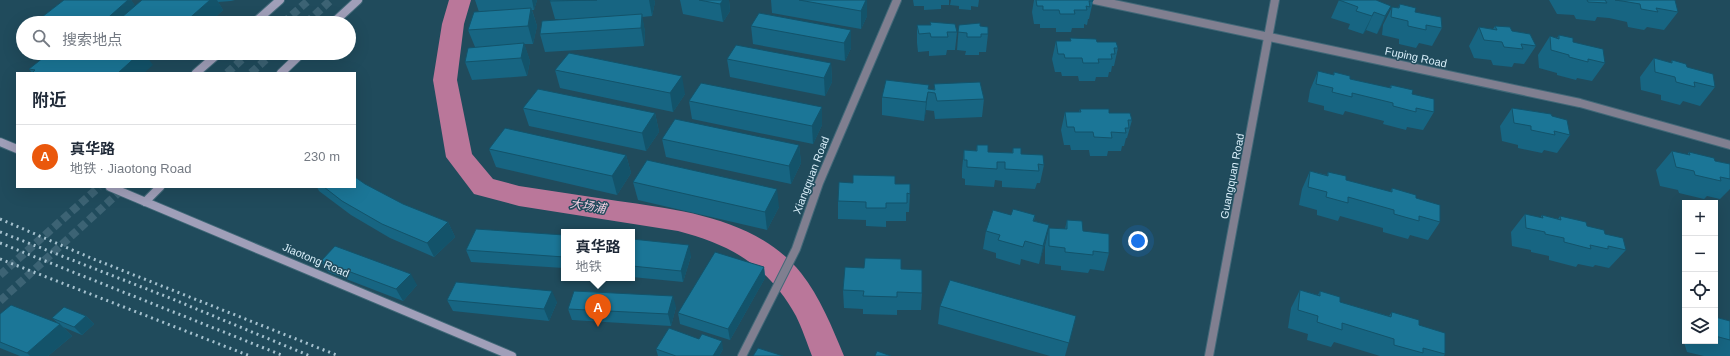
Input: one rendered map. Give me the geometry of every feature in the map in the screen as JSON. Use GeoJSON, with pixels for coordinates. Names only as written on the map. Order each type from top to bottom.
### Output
{"type":"FeatureCollection","features":[{"type":"Feature","properties":{"kind":"main road"},"geometry":{"type":"LineString","coordinates":[[262,16],[280,0]]}},
{"type":"Feature","properties":{"kind":"main road"},"geometry":{"type":"LineString","coordinates":[[341,16],[358,0]]}},
{"type":"Feature","properties":{"kind":"main road"},"geometry":{"type":"LineString","coordinates":[[197,72],[211,60]]}},
{"type":"Feature","properties":{"kind":"main road"},"geometry":{"type":"LineString","coordinates":[[281,72],[294,60]]}},
{"type":"Feature","properties":{"kind":"main road"},"geometry":{"type":"LineString","coordinates":[[0,142],[16,149]]}},
{"type":"Feature","properties":{"kind":"main road","name":"Jiaotong Road"},"geometry":{"type":"LineString","coordinates":[[112,188],[512,356]]}},
{"type":"Feature","properties":{"kind":"main road"},"geometry":{"type":"LineString","coordinates":[[145,202],[159,188]]}},
{"type":"Feature","properties":{"kind":"street","name":"Xiangquan Road"},"geometry":{"type":"LineString","coordinates":[[742,356],[789,264],[819,184],[897,0]]}},
{"type":"Feature","properties":{"kind":"street","name":"Fuping Road"},"geometry":{"type":"LineString","coordinates":[[1095,0],[1580,103],[1730,145]]}},
{"type":"Feature","properties":{"kind":"street","name":"Guangquan Road"},"geometry":{"type":"LineString","coordinates":[[1209,356],[1275,0]]}},
{"type":"Feature","properties":{"kind":"building"},"geometry":{"type":"Polygon","coordinates":[[[64,0],[128,0],[110,16],[43,16],[64,0]]]}},
{"type":"Feature","properties":{"kind":"building"},"geometry":{"type":"Polygon","coordinates":[[[142,0],[210,0],[192,16],[123,16],[142,0]]]}},
{"type":"Feature","properties":{"kind":"building"},"geometry":{"type":"Polygon","coordinates":[[[550,0],[597,0],[550,1],[550,0]]]}},
{"type":"Feature","properties":{"kind":"building"},"geometry":{"type":"Polygon","coordinates":[[[699,0],[723,0],[720,4],[699,0]]]}},
{"type":"Feature","properties":{"kind":"building"},"geometry":{"type":"Polygon","coordinates":[[[799,0],[866,0],[861,11],[799,0]]]}},
{"type":"Feature","properties":{"kind":"building"},"geometry":{"type":"Polygon","coordinates":[[[1036,0],[1093,1],[1089,1],[1090,7],[1086,6],[1087,10],[1074,10],[1075,14],[1060,14],[1059,10],[1043,10],[1043,6],[1037,6],[1036,0]]]}},
{"type":"Feature","properties":{"kind":"building"},"geometry":{"type":"Polygon","coordinates":[[[1339,0],[1376,0],[1391,6],[1385,16],[1374,12],[1372,16],[1356,11],[1358,7],[1339,0]]]}},
{"type":"Feature","properties":{"kind":"building"},"geometry":{"type":"Polygon","coordinates":[[[1587,0],[1605,0],[1607,3],[1588,2],[1587,0]]]}},
{"type":"Feature","properties":{"kind":"building"},"geometry":{"type":"Polygon","coordinates":[[[1615,0],[1675,0],[1678,12],[1656,8],[1658,12],[1641,9],[1640,4],[1615,0]]]}},
{"type":"Feature","properties":{"kind":"building"},"geometry":{"type":"Polygon","coordinates":[[[1400,4],[1416,8],[1415,12],[1441,17],[1442,28],[1426,25],[1426,30],[1408,26],[1408,21],[1391,17],[1392,7],[1399,8],[1400,4]]]}},
{"type":"Feature","properties":{"kind":"building"},"geometry":{"type":"Polygon","coordinates":[[[531,8],[528,26],[468,30],[474,12],[531,8]]]}},
{"type":"Feature","properties":{"kind":"building"},"geometry":{"type":"Polygon","coordinates":[[[759,13],[851,30],[844,43],[751,26],[759,13]]]}},
{"type":"Feature","properties":{"kind":"building"},"geometry":{"type":"Polygon","coordinates":[[[642,14],[641,28],[540,34],[542,21],[642,14]]]}},
{"type":"Feature","properties":{"kind":"building"},"geometry":{"type":"Polygon","coordinates":[[[930,22],[955,24],[957,32],[947,32],[948,37],[931,37],[930,33],[919,34],[917,25],[931,25],[930,22]]]}},
{"type":"Feature","properties":{"kind":"building"},"geometry":{"type":"Polygon","coordinates":[[[980,23],[980,26],[988,27],[988,34],[981,34],[981,37],[967,37],[967,33],[958,32],[959,25],[980,23]]]}},
{"type":"Feature","properties":{"kind":"building"},"geometry":{"type":"Polygon","coordinates":[[[1495,26],[1510,27],[1512,31],[1530,34],[1536,46],[1521,44],[1523,49],[1504,47],[1502,42],[1484,40],[1479,27],[1497,30],[1495,26]]]}},
{"type":"Feature","properties":{"kind":"building"},"geometry":{"type":"Polygon","coordinates":[[[1559,35],[1573,38],[1573,42],[1603,49],[1605,63],[1588,59],[1588,62],[1551,50],[1550,36],[1559,39],[1559,35]]]}},
{"type":"Feature","properties":{"kind":"building"},"geometry":{"type":"Polygon","coordinates":[[[1070,38],[1096,39],[1097,42],[1116,42],[1118,48],[1114,48],[1115,54],[1111,54],[1112,59],[1098,59],[1099,63],[1083,63],[1082,58],[1065,58],[1064,54],[1058,54],[1056,41],[1071,41],[1070,38]]]}},
{"type":"Feature","properties":{"kind":"building"},"geometry":{"type":"Polygon","coordinates":[[[524,43],[521,58],[465,62],[468,48],[524,43]]]}},
{"type":"Feature","properties":{"kind":"building"},"geometry":{"type":"Polygon","coordinates":[[[736,45],[831,63],[824,78],[727,59],[736,45]]]}},
{"type":"Feature","properties":{"kind":"building"},"geometry":{"type":"Polygon","coordinates":[[[569,53],[682,76],[670,93],[555,70],[569,53]]]}},
{"type":"Feature","properties":{"kind":"building"},"geometry":{"type":"Polygon","coordinates":[[[1654,58],[1672,63],[1672,60],[1686,64],[1687,67],[1713,74],[1715,87],[1694,82],[1695,87],[1676,82],[1675,77],[1655,72],[1654,58]]]}},
{"type":"Feature","properties":{"kind":"building"},"geometry":{"type":"Polygon","coordinates":[[[40,60],[132,60],[119,72],[33,72],[35,70],[29,69],[40,60]]]}},
{"type":"Feature","properties":{"kind":"building"},"geometry":{"type":"Polygon","coordinates":[[[1318,71],[1334,75],[1334,72],[1350,76],[1350,79],[1391,88],[1391,85],[1413,90],[1412,94],[1434,99],[1434,112],[1416,108],[1416,112],[1393,106],[1393,103],[1352,93],[1352,97],[1332,92],[1333,88],[1316,84],[1318,71]]]}},
{"type":"Feature","properties":{"kind":"building"},"geometry":{"type":"Polygon","coordinates":[[[886,80],[929,85],[928,89],[935,90],[934,84],[980,82],[984,99],[937,101],[935,93],[928,92],[926,102],[882,97],[886,80]]]}},
{"type":"Feature","properties":{"kind":"building"},"geometry":{"type":"Polygon","coordinates":[[[701,83],[822,107],[812,126],[689,101],[701,83]]]}},
{"type":"Feature","properties":{"kind":"building"},"geometry":{"type":"Polygon","coordinates":[[[538,89],[655,113],[642,133],[523,108],[538,89]]]}},
{"type":"Feature","properties":{"kind":"building"},"geometry":{"type":"Polygon","coordinates":[[[1512,108],[1551,114],[1552,116],[1567,120],[1570,135],[1554,131],[1555,135],[1531,130],[1531,126],[1514,123],[1512,108]]]}},
{"type":"Feature","properties":{"kind":"building"},"geometry":{"type":"Polygon","coordinates":[[[1080,109],[1109,109],[1109,113],[1130,113],[1132,120],[1128,120],[1129,128],[1125,128],[1126,133],[1111,132],[1112,138],[1094,137],[1093,132],[1075,132],[1074,127],[1067,127],[1065,112],[1081,112],[1080,109]]]}},
{"type":"Feature","properties":{"kind":"building"},"geometry":{"type":"Polygon","coordinates":[[[675,119],[799,145],[789,166],[662,139],[675,119]]]}},
{"type":"Feature","properties":{"kind":"building"},"geometry":{"type":"Polygon","coordinates":[[[505,128],[626,155],[612,176],[489,149],[505,128]]]}},
{"type":"Feature","properties":{"kind":"building"},"geometry":{"type":"Polygon","coordinates":[[[977,145],[988,145],[988,152],[1013,153],[1013,148],[1021,148],[1021,154],[1043,155],[1044,165],[1038,164],[1039,171],[1005,169],[1005,162],[997,162],[997,169],[967,167],[967,160],[964,160],[964,150],[977,151],[977,145]]]}},
{"type":"Feature","properties":{"kind":"building"},"geometry":{"type":"Polygon","coordinates":[[[1672,151],[1690,155],[1689,152],[1714,158],[1715,161],[1730,164],[1730,179],[1720,177],[1721,181],[1695,175],[1694,171],[1676,167],[1672,151]]]}},
{"type":"Feature","properties":{"kind":"building"},"geometry":{"type":"Polygon","coordinates":[[[647,160],[777,189],[765,212],[633,182],[647,160]]]}},
{"type":"Feature","properties":{"kind":"building"},"geometry":{"type":"Polygon","coordinates":[[[1310,171],[1328,176],[1328,172],[1346,176],[1346,180],[1392,192],[1392,188],[1416,195],[1416,198],[1440,205],[1440,222],[1419,216],[1419,221],[1394,214],[1394,210],[1348,197],[1348,203],[1326,197],[1327,192],[1308,187],[1310,171]]]}},
{"type":"Feature","properties":{"kind":"building"},"geometry":{"type":"Polygon","coordinates":[[[853,175],[895,176],[895,184],[910,184],[910,194],[907,193],[907,203],[886,203],[886,208],[866,208],[866,202],[838,201],[839,182],[853,183],[853,175]]]}},
{"type":"Feature","properties":{"kind":"building"},"geometry":{"type":"Polygon","coordinates":[[[356,178],[403,204],[448,222],[427,243],[382,224],[342,201],[325,188],[356,188],[356,178]]]}},
{"type":"Feature","properties":{"kind":"building"},"geometry":{"type":"Polygon","coordinates":[[[1013,209],[1035,215],[1033,221],[1049,225],[1043,246],[1025,241],[1023,247],[998,240],[1000,235],[986,231],[993,210],[1011,215],[1013,209]]]}},
{"type":"Feature","properties":{"kind":"building"},"geometry":{"type":"Polygon","coordinates":[[[1525,214],[1543,218],[1542,215],[1561,220],[1560,216],[1586,222],[1587,226],[1604,230],[1605,234],[1623,238],[1626,250],[1608,246],[1608,249],[1590,245],[1591,249],[1564,242],[1564,238],[1526,228],[1525,214]]]}},
{"type":"Feature","properties":{"kind":"building"},"geometry":{"type":"Polygon","coordinates":[[[1067,220],[1082,221],[1083,231],[1109,234],[1109,253],[1093,251],[1093,255],[1065,252],[1065,248],[1049,246],[1049,228],[1067,229],[1067,220]]]}},
{"type":"Feature","properties":{"kind":"building"},"geometry":{"type":"Polygon","coordinates":[[[476,229],[561,235],[561,257],[466,250],[476,229]]]}},
{"type":"Feature","properties":{"kind":"building"},"geometry":{"type":"Polygon","coordinates":[[[635,239],[689,245],[681,271],[635,266],[635,239]]]}},
{"type":"Feature","properties":{"kind":"building"},"geometry":{"type":"Polygon","coordinates":[[[335,246],[411,274],[396,289],[321,261],[335,246]]]}},
{"type":"Feature","properties":{"kind":"building"},"geometry":{"type":"Polygon","coordinates":[[[715,252],[764,267],[728,329],[678,313],[715,252]]]}},
{"type":"Feature","properties":{"kind":"building"},"geometry":{"type":"Polygon","coordinates":[[[865,258],[901,259],[901,269],[922,270],[922,293],[897,292],[897,297],[863,296],[864,291],[843,290],[845,267],[864,268],[865,258]]]}},
{"type":"Feature","properties":{"kind":"building"},"geometry":{"type":"Polygon","coordinates":[[[950,280],[1076,316],[1069,343],[940,306],[950,280]]]}},
{"type":"Feature","properties":{"kind":"building"},"geometry":{"type":"Polygon","coordinates":[[[456,282],[552,291],[544,309],[447,300],[456,282]]]}},
{"type":"Feature","properties":{"kind":"building"},"geometry":{"type":"Polygon","coordinates":[[[1300,290],[1320,296],[1320,291],[1340,297],[1340,302],[1391,317],[1392,312],[1419,320],[1419,325],[1445,333],[1445,354],[1423,348],[1423,353],[1394,345],[1394,339],[1342,323],[1342,330],[1317,322],[1318,316],[1298,310],[1300,290]]]}},
{"type":"Feature","properties":{"kind":"building"},"geometry":{"type":"Polygon","coordinates":[[[574,291],[673,296],[668,314],[568,309],[574,291]]]}},
{"type":"Feature","properties":{"kind":"building"},"geometry":{"type":"Polygon","coordinates":[[[11,305],[60,324],[27,353],[0,342],[0,314],[11,305]]]}},
{"type":"Feature","properties":{"kind":"building"},"geometry":{"type":"Polygon","coordinates":[[[64,307],[86,316],[74,327],[52,318],[64,307]]]}},
{"type":"Feature","properties":{"kind":"building"},"geometry":{"type":"Polygon","coordinates":[[[1718,318],[1730,321],[1730,340],[1718,337],[1718,318]]]}},
{"type":"Feature","properties":{"kind":"building"},"geometry":{"type":"Polygon","coordinates":[[[669,328],[699,339],[702,334],[722,341],[713,356],[676,356],[656,349],[669,328]]]}},
{"type":"Feature","properties":{"kind":"building"},"geometry":{"type":"Polygon","coordinates":[[[758,348],[783,356],[753,356],[758,348]]]}},
{"type":"Feature","properties":{"kind":"building"},"geometry":{"type":"Polygon","coordinates":[[[877,351],[891,356],[875,356],[877,351]]]}},
{"type":"Feature","properties":{"kind":"waterway","name":"大场浦"},"geometry":{"type":"LineString","coordinates":[[460,0],[453,24],[445,80],[459,157],[484,187],[519,196],[678,220],[709,228],[735,239],[756,250],[774,264],[790,281],[810,313],[828,356]]}},
{"type":"Feature","properties":{"kind":"tunnel"},"geometry":{"type":"LineString","coordinates":[[291,16],[309,0]]}},
{"type":"Feature","properties":{"kind":"tunnel"},"geometry":{"type":"LineString","coordinates":[[314,16],[331,0]]}},
{"type":"Feature","properties":{"kind":"tunnel"},"geometry":{"type":"LineString","coordinates":[[228,72],[241,60]]}},
{"type":"Feature","properties":{"kind":"tunnel"},"geometry":{"type":"LineString","coordinates":[[252,72],[265,60]]}},
{"type":"Feature","properties":{"kind":"tunnel"},"geometry":{"type":"LineString","coordinates":[[0,275],[98,188]]}},
{"type":"Feature","properties":{"kind":"tunnel"},"geometry":{"type":"LineString","coordinates":[[0,301],[124,188]]}},
{"type":"Feature","properties":{"kind":"railway"},"geometry":{"type":"LineString","coordinates":[[0,219],[91,258],[339,356]]}},
{"type":"Feature","properties":{"kind":"railway"},"geometry":{"type":"LineString","coordinates":[[0,232],[170,298],[310,356]]}},
{"type":"Feature","properties":{"kind":"railway"},"geometry":{"type":"LineString","coordinates":[[0,243],[284,356]]}},
{"type":"Feature","properties":{"kind":"railway"},"geometry":{"type":"LineString","coordinates":[[0,259],[250,356]]}},
{"type":"Feature","properties":{"kind":"place","name":"真华路"},"geometry":{"type":"Point","coordinates":[598,327]}}]}
